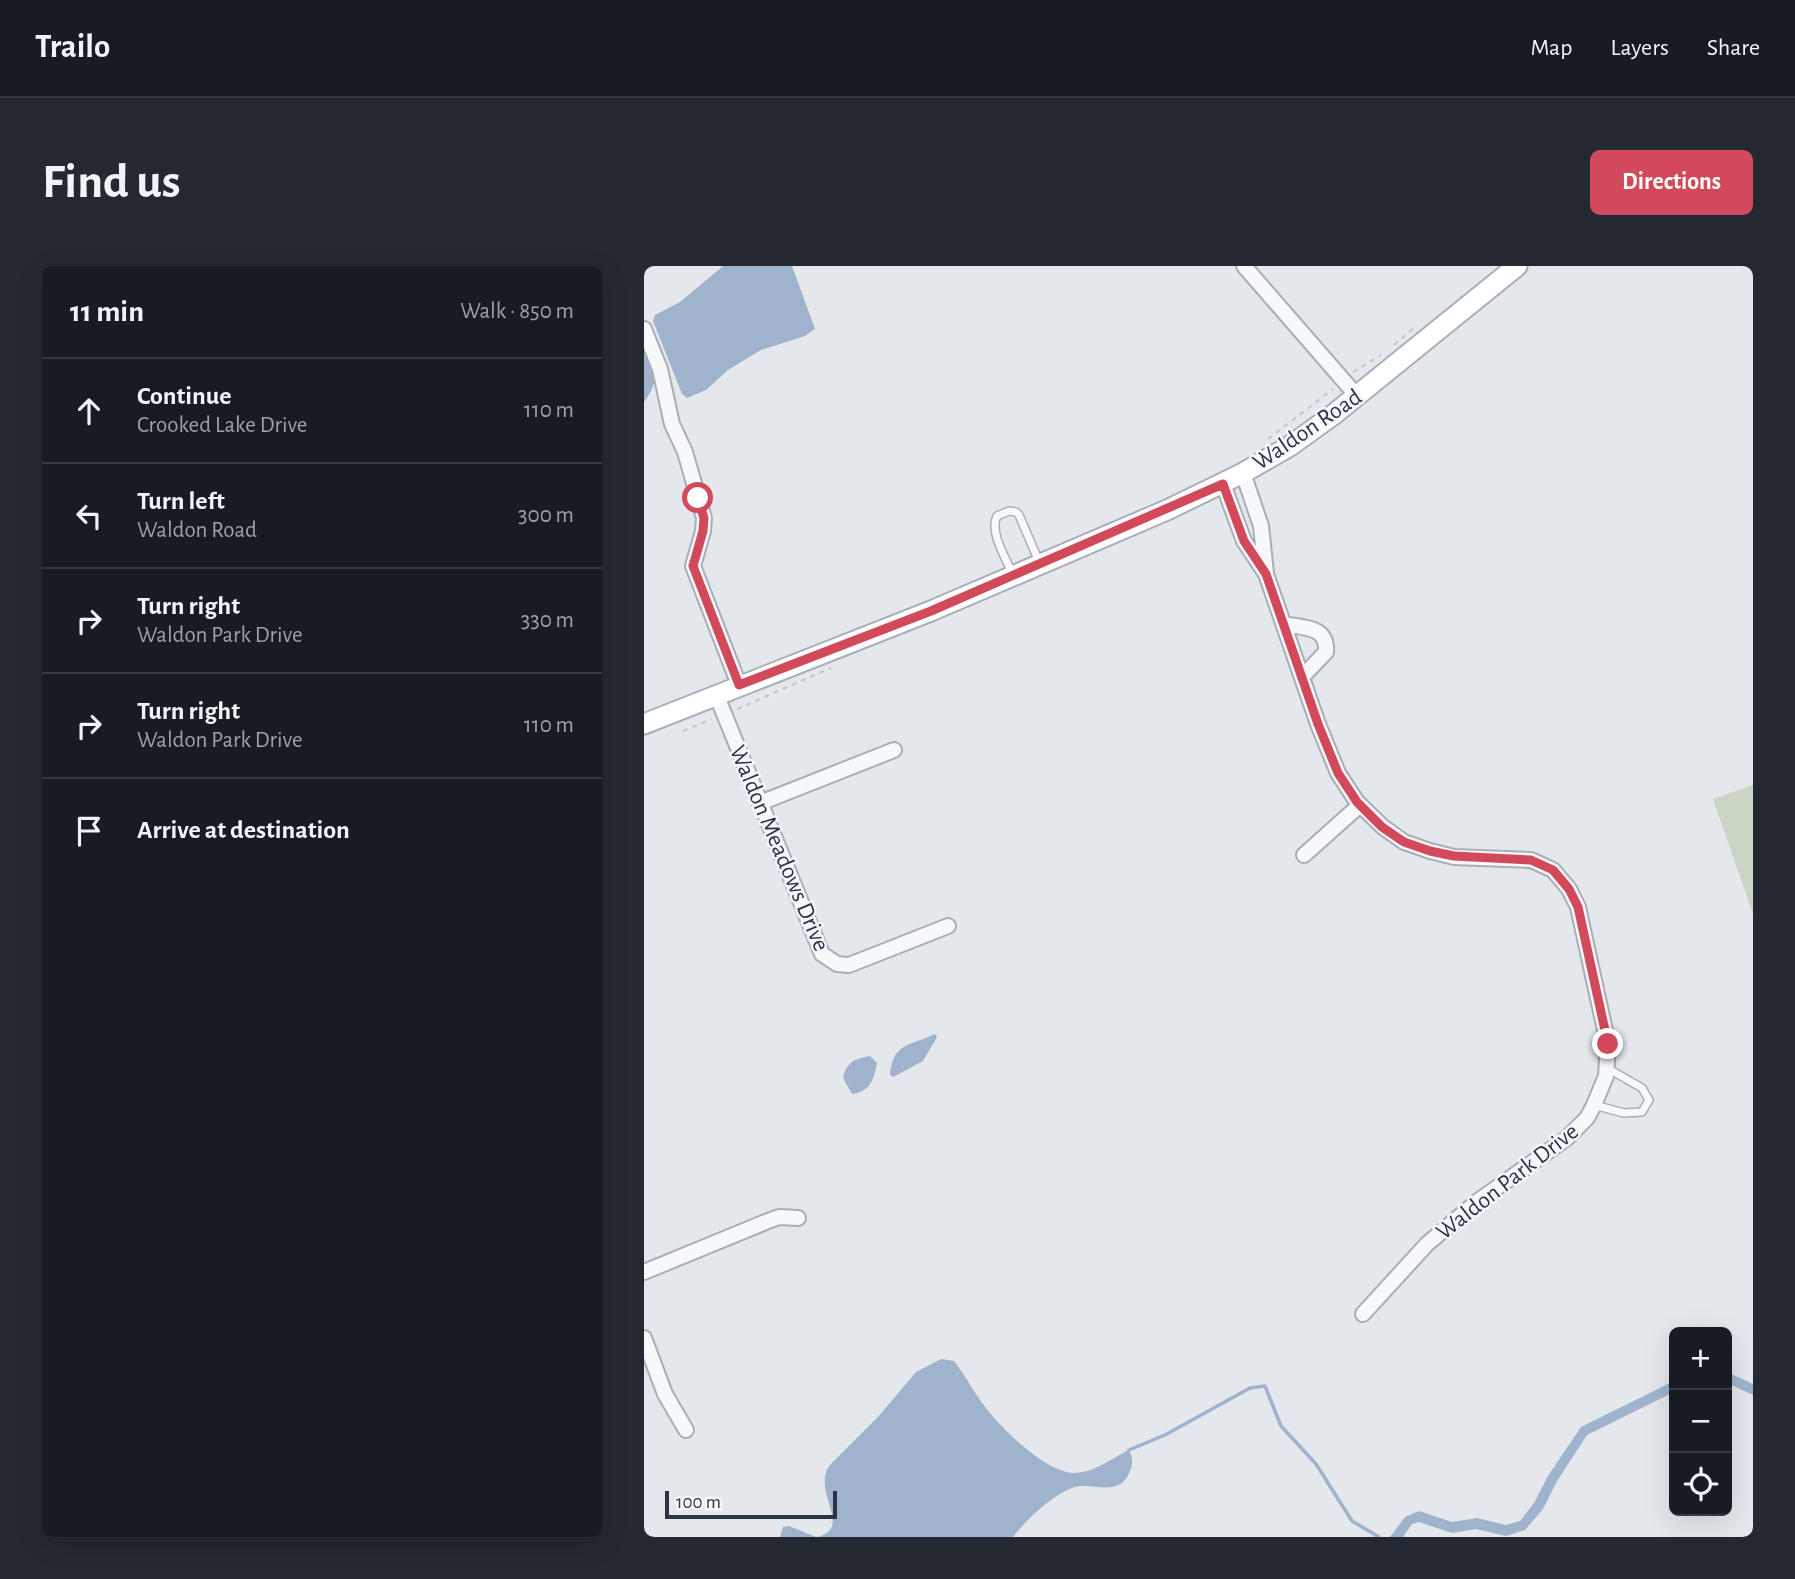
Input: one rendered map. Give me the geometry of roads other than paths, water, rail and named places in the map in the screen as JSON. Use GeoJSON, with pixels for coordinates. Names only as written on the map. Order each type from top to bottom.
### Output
{"type":"FeatureCollection","features":[{"type":"Feature","properties":{"kind":"street"},"geometry":{"type":"LineString","coordinates":[[1244,266],[1357,396]]}},
{"type":"Feature","properties":{"kind":"street","name":"Waldon Road"},"geometry":{"type":"LineString","coordinates":[[644,724],[908,620],[1223,484],[1290,446],[1357,396],[1517,266]]}},
{"type":"Feature","properties":{"kind":"street"},"geometry":{"type":"LineString","coordinates":[[644,329],[660,369],[672,424],[685,452],[704,518],[693,566],[739,685]]}},
{"type":"Feature","properties":{"kind":"street","name":"Waldon Park Drive"},"geometry":{"type":"LineString","coordinates":[[1243,473],[1261,526],[1266,574],[1318,724],[1338,773],[1360,805],[1382,827],[1404,842],[1454,856],[1531,860],[1553,870],[1569,889],[1578,907],[1608,1044],[1606,1076],[1587,1118],[1567,1138],[1478,1201],[1427,1244],[1363,1314]]}},
{"type":"Feature","properties":{"kind":"street","name":"Waldon Park Drive"},"geometry":{"type":"LineString","coordinates":[[1223,484],[1244,541],[1266,574]]}},
{"type":"Feature","properties":{"kind":"street"},"geometry":{"type":"LineString","coordinates":[[1284,624],[1321,632],[1325,638],[1326,652],[1302,677]]}},
{"type":"Feature","properties":{"kind":"street","name":"Waldon Meadows Drive"},"geometry":{"type":"LineString","coordinates":[[716,694],[818,948],[826,958],[837,964],[854,963],[948,926]]}},
{"type":"Feature","properties":{"kind":"street"},"geometry":{"type":"LineString","coordinates":[[760,803],[894,750]]}},
{"type":"Feature","properties":{"kind":"street"},"geometry":{"type":"LineString","coordinates":[[1304,855],[1360,805]]}},
{"type":"Feature","properties":{"kind":"street"},"geometry":{"type":"LineString","coordinates":[[644,1272],[779,1217],[798,1218]]}},
{"type":"Feature","properties":{"kind":"street"},"geometry":{"type":"LineString","coordinates":[[644,1338],[666,1394],[686,1430]]}},
{"type":"Feature","properties":{"kind":"lane"},"geometry":{"type":"LineString","coordinates":[[1013,576],[995,531],[997,516],[1016,512],[1019,515],[1040,564]]}},
{"type":"Feature","properties":{"kind":"lane"},"geometry":{"type":"LineString","coordinates":[[1594,1105],[1624,1113],[1642,1112],[1649,1100],[1642,1088],[1606,1068]]}},
{"type":"Feature","properties":{"kind":"water"},"geometry":{"type":"Polygon","coordinates":[[[723,266],[792,266],[815,329],[805,336],[761,350],[728,370],[706,390],[687,398],[682,394],[653,321],[655,315],[680,302],[723,266]]]}},
{"type":"Feature","properties":{"kind":"water"},"geometry":{"type":"Polygon","coordinates":[[[644,339],[655,378],[644,402],[644,339]]]}},
{"type":"Feature","properties":{"kind":"water"},"geometry":{"type":"Polygon","coordinates":[[[935,1034],[937,1037],[923,1061],[893,1077],[890,1075],[899,1051],[935,1034]]]}},
{"type":"Feature","properties":{"kind":"water"},"geometry":{"type":"Polygon","coordinates":[[[870,1056],[877,1063],[873,1079],[863,1091],[852,1094],[843,1078],[847,1068],[855,1060],[870,1056]]]}},
{"type":"Feature","properties":{"kind":"water"},"geometry":{"type":"Polygon","coordinates":[[[941,1359],[954,1361],[995,1419],[1042,1461],[1074,1473],[1096,1468],[1129,1450],[1132,1463],[1125,1480],[1112,1487],[1079,1486],[1064,1492],[1040,1509],[1013,1537],[817,1537],[832,1526],[833,1518],[825,1487],[829,1466],[878,1417],[916,1372],[941,1359]]]}},
{"type":"Feature","properties":{"kind":"water"},"geometry":{"type":"Polygon","coordinates":[[[1732,1374],[1753,1384],[1753,1395],[1732,1385],[1732,1374]]]}},
{"type":"Feature","properties":{"kind":"water"},"geometry":{"type":"Polygon","coordinates":[[[1669,1383],[1669,1394],[1587,1435],[1557,1481],[1543,1509],[1525,1530],[1506,1536],[1476,1529],[1452,1533],[1419,1522],[1412,1524],[1403,1537],[1390,1537],[1405,1517],[1419,1511],[1452,1522],[1477,1518],[1506,1525],[1520,1521],[1581,1427],[1669,1383]]]}},
{"type":"Feature","properties":{"kind":"water"},"geometry":{"type":"Polygon","coordinates":[[[789,1526],[816,1537],[780,1537],[783,1527],[789,1526]]]}},
{"type":"Feature","properties":{"kind":"waterway"},"geometry":{"type":"LineString","coordinates":[[1129,1450],[1165,1435],[1250,1388],[1265,1386],[1281,1426],[1316,1464],[1352,1521],[1379,1537]]}}]}
